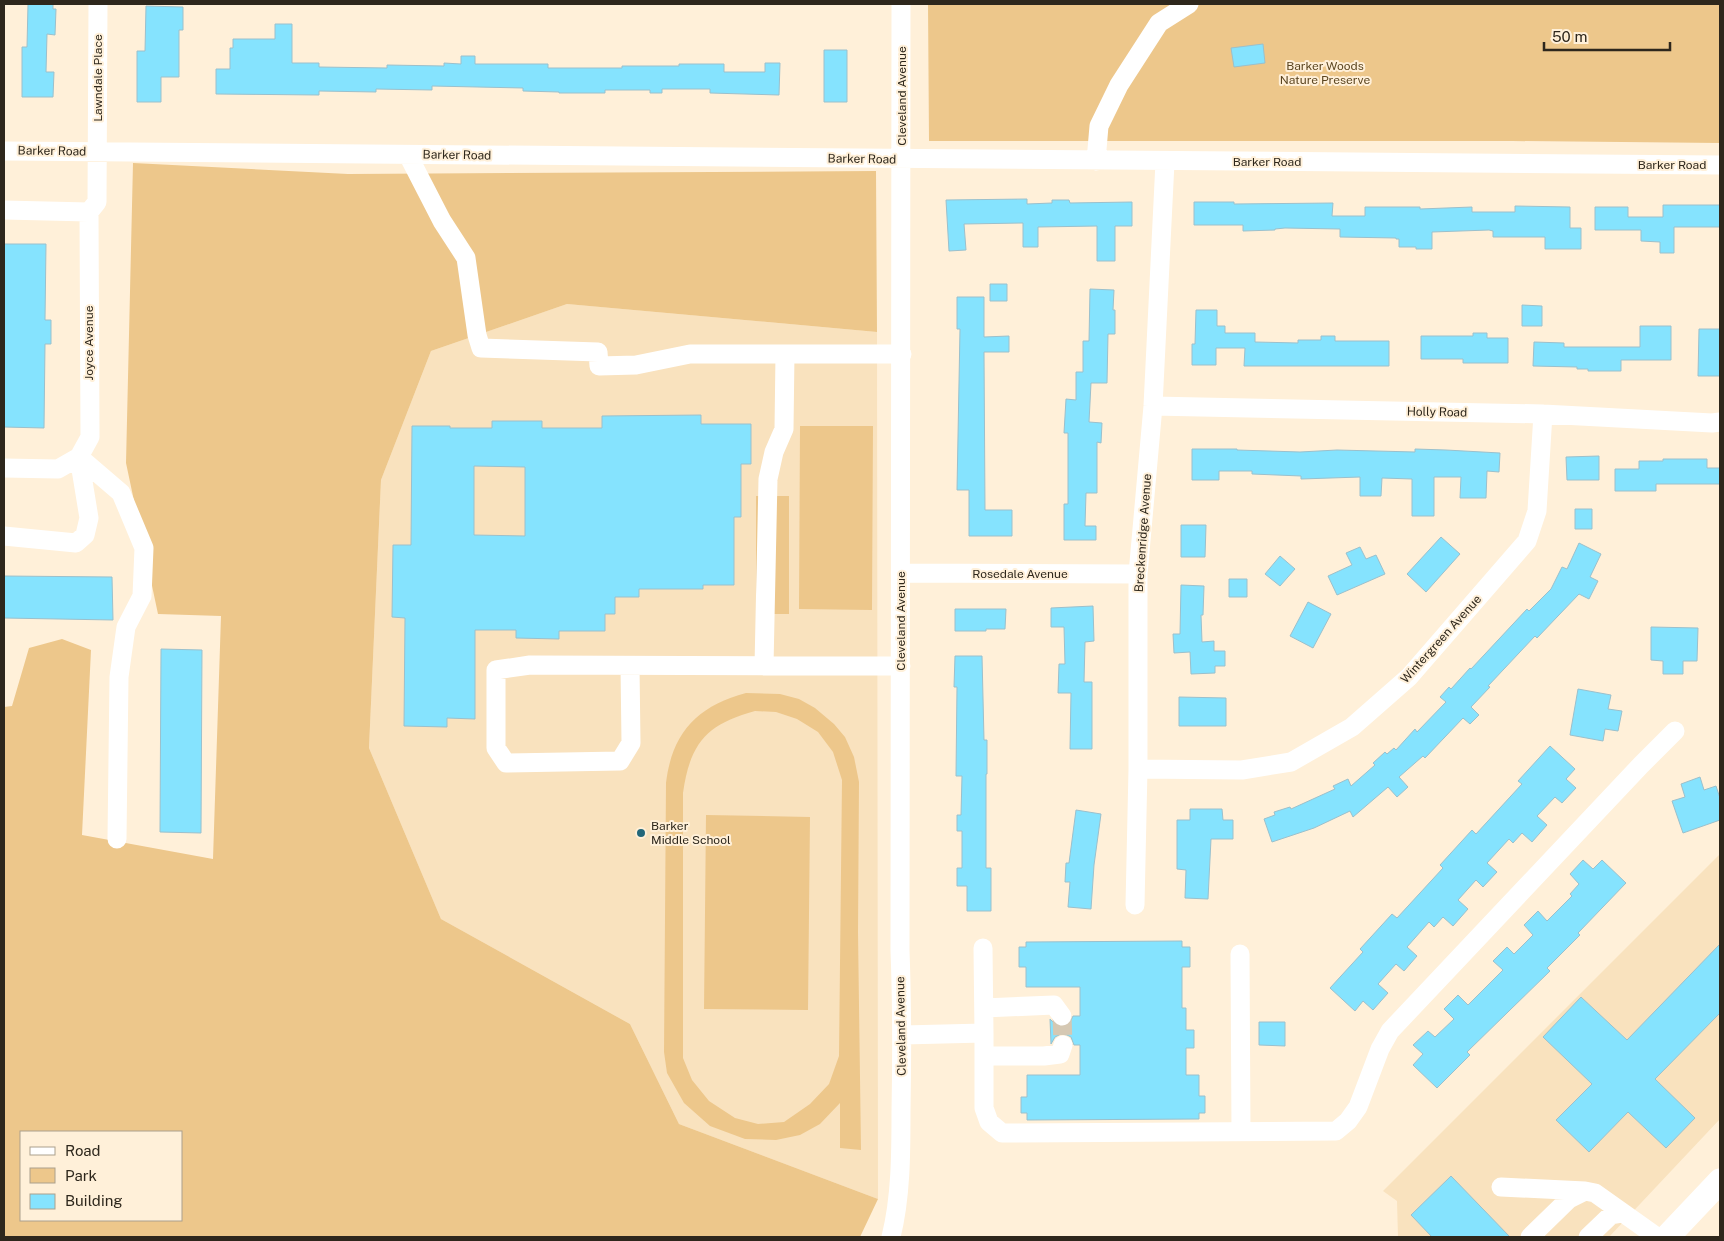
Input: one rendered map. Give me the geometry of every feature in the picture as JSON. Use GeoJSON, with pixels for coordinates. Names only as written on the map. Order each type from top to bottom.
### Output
{"type":"FeatureCollection","features":[{"type":"Feature","properties":{"kind":"main road"},"geometry":{"type":"LineString","coordinates":[[1667,1237],[1720,1181]]}},
{"type":"Feature","properties":{"kind":"street","name":"Lawndale Place"},"geometry":{"type":"LineString","coordinates":[[98,4],[98,152]]}},
{"type":"Feature","properties":{"kind":"street","name":"Cleveland Avenue"},"geometry":{"type":"LineString","coordinates":[[891,1237],[901,1157],[902,1035],[900,950],[902,573],[901,4]]}},
{"type":"Feature","properties":{"kind":"street"},"geometry":{"type":"LineString","coordinates":[[1096,161],[1099,126],[1119,85],[1159,23],[1189,4]]}},
{"type":"Feature","properties":{"kind":"street","name":"Barker Road"},"geometry":{"type":"LineString","coordinates":[[4,151],[1166,162],[1720,165]]}},
{"type":"Feature","properties":{"kind":"street","name":"Joyce Avenue"},"geometry":{"type":"LineString","coordinates":[[79,457],[90,437],[88,212],[97,202],[98,152]]}},
{"type":"Feature","properties":{"kind":"street"},"geometry":{"type":"LineString","coordinates":[[408,155],[442,221],[466,258],[477,335],[481,348],[598,352],[599,366],[636,365],[690,354],[902,354]]}},
{"type":"Feature","properties":{"kind":"street","name":"Breckenridge Avenue"},"geometry":{"type":"LineString","coordinates":[[1135,905],[1138,769],[1138,574],[1153,406],[1166,162]]}},
{"type":"Feature","properties":{"kind":"street"},"geometry":{"type":"LineString","coordinates":[[4,210],[88,212]]}},
{"type":"Feature","properties":{"kind":"street"},"geometry":{"type":"LineString","coordinates":[[764,666],[768,479],[774,452],[784,430],[785,354]]}},
{"type":"Feature","properties":{"kind":"street","name":"Holly Road"},"geometry":{"type":"LineString","coordinates":[[1153,406],[1543,414],[1720,422]]}},
{"type":"Feature","properties":{"kind":"street","name":"Wintergreen Avenue"},"geometry":{"type":"LineString","coordinates":[[1138,769],[1242,770],[1291,762],[1352,727],[1408,677],[1527,542],[1537,511],[1543,414]]}},
{"type":"Feature","properties":{"kind":"street"},"geometry":{"type":"LineString","coordinates":[[4,468],[58,469],[79,457]]}},
{"type":"Feature","properties":{"kind":"street"},"geometry":{"type":"LineString","coordinates":[[4,536],[76,543],[85,535],[89,518],[79,457]]}},
{"type":"Feature","properties":{"kind":"street"},"geometry":{"type":"LineString","coordinates":[[79,457],[120,493],[144,548],[142,596],[126,627],[119,677],[117,839]]}},
{"type":"Feature","properties":{"kind":"street","name":"Rosedale Avenue"},"geometry":{"type":"LineString","coordinates":[[902,573],[1138,574]]}},
{"type":"Feature","properties":{"kind":"street"},"geometry":{"type":"LineString","coordinates":[[630,666],[630,743],[620,761],[506,763],[496,748],[496,670],[530,666],[630,666],[901,666]]}},
{"type":"Feature","properties":{"kind":"street"},"geometry":{"type":"LineString","coordinates":[[983,948],[984,1108],[989,1122],[1002,1133],[1336,1131],[1348,1121],[1358,1107],[1380,1050],[1390,1031],[1675,731]]}},
{"type":"Feature","properties":{"kind":"street"},"geometry":{"type":"LineString","coordinates":[[1240,954],[1241,1131]]}},
{"type":"Feature","properties":{"kind":"street"},"geometry":{"type":"LineString","coordinates":[[984,1008],[1054,1005],[1062,1016]]}},
{"type":"Feature","properties":{"kind":"street"},"geometry":{"type":"LineString","coordinates":[[902,1035],[984,1033]]}},
{"type":"Feature","properties":{"kind":"street"},"geometry":{"type":"LineString","coordinates":[[984,1056],[1044,1056],[1060,1054],[1063,1045]]}},
{"type":"Feature","properties":{"kind":"street"},"geometry":{"type":"LineString","coordinates":[[1501,1188],[1595,1193],[1657,1237]]}},
{"type":"Feature","properties":{"kind":"street"},"geometry":{"type":"LineString","coordinates":[[1530,1237],[1569,1199],[1585,1191]]}},
{"type":"Feature","properties":{"kind":"street"},"geometry":{"type":"LineString","coordinates":[[1588,1237],[1611,1215],[1623,1213]]}},
{"type":"Feature","properties":{"kind":"shaded area","name":"Barker Middle School"},"geometry":{"type":"Polygon","coordinates":[[[567,304],[877,332],[878,1199],[679,1124],[630,1024],[441,919],[369,748],[381,480],[431,351],[567,304]]]}},
{"type":"Feature","properties":{"kind":"shaded area"},"geometry":{"type":"Polygon","coordinates":[[[1720,854],[1720,1119],[1609,1237],[1398,1237],[1397,1201],[1383,1191],[1720,854]]]}},
{"type":"Feature","properties":{"kind":"green space","name":"Barker Woods Nature Preserve"},"geometry":{"type":"Polygon","coordinates":[[[928,4],[1720,4],[1720,143],[929,141],[928,4]]]}},
{"type":"Feature","properties":{"kind":"green space"},"geometry":{"type":"Polygon","coordinates":[[[133,163],[348,174],[876,171],[877,332],[567,304],[431,351],[381,480],[369,748],[441,919],[630,1024],[679,1124],[878,1199],[860,1237],[4,1237],[4,707],[12,706],[29,648],[62,639],[91,650],[82,835],[213,859],[221,616],[158,614],[126,463],[133,163]]]}},
{"type":"Feature","properties":{"kind":"green space"},"geometry":{"type":"Polygon","coordinates":[[[800,426],[873,426],[872,610],[799,609],[800,426]]]}},
{"type":"Feature","properties":{"kind":"green space"},"geometry":{"type":"Polygon","coordinates":[[[756,496],[789,496],[789,614],[756,614],[756,496]]]}},
{"type":"Feature","properties":{"kind":"green space"},"geometry":{"type":"Polygon","coordinates":[[[746,693],[780,694],[799,699],[815,708],[834,724],[845,737],[854,757],[859,782],[858,932],[861,1150],[840,1148],[840,1103],[820,1124],[800,1135],[776,1140],[745,1139],[710,1126],[684,1103],[667,1073],[664,1052],[666,783],[674,750],[690,724],[701,714],[729,699],[746,693]],[[755,711],[724,722],[713,729],[696,749],[690,761],[683,793],[683,1058],[692,1080],[709,1101],[735,1118],[758,1124],[784,1122],[810,1104],[829,1084],[839,1056],[842,780],[833,752],[818,732],[797,719],[776,712],[755,711]]]}},
{"type":"Feature","properties":{"kind":"green space"},"geometry":{"type":"Polygon","coordinates":[[[706,815],[810,817],[808,1010],[704,1009],[706,815]]]}},
{"type":"Feature","properties":{"kind":"building"},"geometry":{"type":"Polygon","coordinates":[[[28,4],[53,4],[53,9],[56,9],[55,35],[47,34],[46,72],[54,72],[53,97],[22,97],[22,47],[27,47],[28,4]]]}},
{"type":"Feature","properties":{"kind":"building"},"geometry":{"type":"Polygon","coordinates":[[[146,6],[183,7],[183,30],[179,30],[179,77],[161,77],[161,102],[137,102],[137,51],[145,51],[146,6]]]}},
{"type":"Feature","properties":{"kind":"building"},"geometry":{"type":"Polygon","coordinates":[[[275,24],[292,24],[292,63],[319,63],[319,67],[387,68],[387,65],[444,66],[444,63],[461,64],[461,56],[475,56],[475,64],[548,64],[548,68],[622,68],[622,66],[724,64],[724,72],[765,72],[765,63],[780,63],[779,95],[710,93],[710,89],[662,89],[662,93],[650,93],[650,90],[605,90],[605,93],[559,93],[523,91],[523,88],[432,86],[432,90],[376,89],[376,92],[319,91],[319,95],[216,94],[216,69],[230,69],[230,48],[233,48],[233,39],[275,39],[275,24]]]}},
{"type":"Feature","properties":{"kind":"building"},"geometry":{"type":"Polygon","coordinates":[[[1263,44],[1265,63],[1234,67],[1231,48],[1263,44]]]}},
{"type":"Feature","properties":{"kind":"building"},"geometry":{"type":"Polygon","coordinates":[[[824,50],[847,50],[847,102],[824,102],[824,50]]]}},
{"type":"Feature","properties":{"kind":"building"},"geometry":{"type":"Polygon","coordinates":[[[1027,199],[1027,204],[1052,203],[1052,200],[1069,200],[1070,203],[1132,202],[1132,226],[1115,226],[1115,261],[1097,261],[1097,226],[1038,227],[1038,247],[1023,247],[1023,223],[964,224],[966,250],[949,251],[946,200],[1027,199]]]}},
{"type":"Feature","properties":{"kind":"building"},"geometry":{"type":"Polygon","coordinates":[[[1194,202],[1234,202],[1234,204],[1333,203],[1332,216],[1365,216],[1365,207],[1420,207],[1420,209],[1472,207],[1472,212],[1515,212],[1515,206],[1570,207],[1570,228],[1581,228],[1581,249],[1545,249],[1545,237],[1493,237],[1493,231],[1489,230],[1432,232],[1432,249],[1399,247],[1399,239],[1396,238],[1340,237],[1340,229],[1285,228],[1243,231],[1243,225],[1194,225],[1194,202]]]}},
{"type":"Feature","properties":{"kind":"building"},"geometry":{"type":"Polygon","coordinates":[[[1663,205],[1720,205],[1720,227],[1674,227],[1674,253],[1660,253],[1660,242],[1641,241],[1641,230],[1595,230],[1595,207],[1628,207],[1628,217],[1663,217],[1663,205]]]}},
{"type":"Feature","properties":{"kind":"building"},"geometry":{"type":"Polygon","coordinates":[[[4,244],[46,244],[45,320],[51,320],[51,344],[45,344],[44,428],[4,427],[4,244]]]}},
{"type":"Feature","properties":{"kind":"building"},"geometry":{"type":"Polygon","coordinates":[[[990,284],[1007,284],[1007,301],[990,301],[990,284]]]}},
{"type":"Feature","properties":{"kind":"building"},"geometry":{"type":"Polygon","coordinates":[[[1090,289],[1114,290],[1113,310],[1115,310],[1115,334],[1108,334],[1107,383],[1091,383],[1089,422],[1102,423],[1101,443],[1097,442],[1097,493],[1086,493],[1085,526],[1096,526],[1096,540],[1064,540],[1064,504],[1068,504],[1068,433],[1064,433],[1066,399],[1076,400],[1076,372],[1083,372],[1083,341],[1089,341],[1090,289]]]}},
{"type":"Feature","properties":{"kind":"building"},"geometry":{"type":"Polygon","coordinates":[[[957,297],[984,297],[984,337],[1009,336],[1009,352],[984,352],[985,510],[1012,510],[1012,536],[969,536],[969,490],[957,490],[960,329],[957,329],[957,297]]]}},
{"type":"Feature","properties":{"kind":"building"},"geometry":{"type":"Polygon","coordinates":[[[1522,305],[1542,306],[1542,326],[1522,326],[1522,305]]]}},
{"type":"Feature","properties":{"kind":"building"},"geometry":{"type":"Polygon","coordinates":[[[1196,310],[1217,310],[1217,326],[1225,326],[1225,333],[1255,333],[1255,342],[1298,343],[1298,340],[1321,340],[1321,336],[1335,336],[1335,341],[1389,341],[1389,366],[1244,366],[1245,348],[1216,348],[1216,365],[1192,365],[1192,344],[1195,344],[1196,310]]]}},
{"type":"Feature","properties":{"kind":"building"},"geometry":{"type":"Polygon","coordinates":[[[1640,326],[1671,326],[1671,360],[1621,360],[1621,371],[1588,371],[1588,369],[1577,369],[1577,367],[1533,366],[1534,342],[1564,343],[1564,347],[1640,347],[1640,326]]]}},
{"type":"Feature","properties":{"kind":"building"},"geometry":{"type":"Polygon","coordinates":[[[1699,329],[1720,329],[1720,376],[1698,376],[1699,329]]]}},
{"type":"Feature","properties":{"kind":"building"},"geometry":{"type":"Polygon","coordinates":[[[1473,333],[1487,333],[1487,338],[1508,338],[1508,363],[1463,363],[1463,359],[1421,359],[1421,336],[1473,336],[1473,333]]]}},
{"type":"Feature","properties":{"kind":"building"},"geometry":{"type":"Polygon","coordinates":[[[701,415],[701,424],[751,424],[751,464],[741,464],[741,517],[734,517],[734,585],[703,585],[703,589],[639,589],[639,597],[615,597],[615,614],[605,614],[605,631],[559,631],[559,639],[516,638],[516,630],[475,630],[475,719],[447,718],[447,727],[404,726],[405,618],[392,617],[393,545],[411,545],[412,426],[492,428],[492,421],[542,421],[542,428],[602,428],[602,416],[701,415]],[[474,466],[474,535],[525,536],[525,467],[474,466]]]}},
{"type":"Feature","properties":{"kind":"building"},"geometry":{"type":"Polygon","coordinates":[[[1192,449],[1300,452],[1337,450],[1415,452],[1415,449],[1500,453],[1499,472],[1487,471],[1486,498],[1460,498],[1461,477],[1434,477],[1434,516],[1412,516],[1412,479],[1382,478],[1381,496],[1360,496],[1360,477],[1301,479],[1301,476],[1252,474],[1252,471],[1219,471],[1219,480],[1192,480],[1192,449]]]}},
{"type":"Feature","properties":{"kind":"building"},"geometry":{"type":"Polygon","coordinates":[[[1599,456],[1599,480],[1567,480],[1566,457],[1599,456]]]}},
{"type":"Feature","properties":{"kind":"building"},"geometry":{"type":"Polygon","coordinates":[[[1663,459],[1707,459],[1707,468],[1720,468],[1720,484],[1656,484],[1656,491],[1615,491],[1615,469],[1639,469],[1639,461],[1663,461],[1663,459]]]}},
{"type":"Feature","properties":{"kind":"building"},"geometry":{"type":"Polygon","coordinates":[[[1575,509],[1592,509],[1592,529],[1575,529],[1575,509]]]}},
{"type":"Feature","properties":{"kind":"building"},"geometry":{"type":"Polygon","coordinates":[[[1181,525],[1206,525],[1205,557],[1181,557],[1181,525]]]}},
{"type":"Feature","properties":{"kind":"building"},"geometry":{"type":"Polygon","coordinates":[[[1441,537],[1460,554],[1426,592],[1407,574],[1441,537]]]}},
{"type":"Feature","properties":{"kind":"building"},"geometry":{"type":"Polygon","coordinates":[[[1579,543],[1601,554],[1590,577],[1598,581],[1589,599],[1579,594],[1537,638],[1535,636],[1488,686],[1490,687],[1471,707],[1479,715],[1470,724],[1463,718],[1425,758],[1423,756],[1399,777],[1408,787],[1397,797],[1388,787],[1353,817],[1350,811],[1314,828],[1272,842],[1264,819],[1275,815],[1274,812],[1290,807],[1291,809],[1335,789],[1333,786],[1348,779],[1351,786],[1375,765],[1373,763],[1385,752],[1387,754],[1394,748],[1396,750],[1415,729],[1417,732],[1446,702],[1440,697],[1449,687],[1451,689],[1527,609],[1529,611],[1551,589],[1562,567],[1567,569],[1579,543]]]}},
{"type":"Feature","properties":{"kind":"building"},"geometry":{"type":"Polygon","coordinates":[[[1360,547],[1366,559],[1376,555],[1385,574],[1337,595],[1328,576],[1352,565],[1346,553],[1360,547]]]}},
{"type":"Feature","properties":{"kind":"building"},"geometry":{"type":"Polygon","coordinates":[[[1280,556],[1295,569],[1280,586],[1265,574],[1280,556]]]}},
{"type":"Feature","properties":{"kind":"building"},"geometry":{"type":"Polygon","coordinates":[[[4,576],[112,577],[113,620],[4,618],[4,576]]]}},
{"type":"Feature","properties":{"kind":"building"},"geometry":{"type":"Polygon","coordinates":[[[1229,579],[1247,579],[1247,597],[1229,597],[1229,579]]]}},
{"type":"Feature","properties":{"kind":"building"},"geometry":{"type":"Polygon","coordinates":[[[1181,585],[1204,586],[1203,615],[1201,615],[1202,642],[1214,641],[1214,651],[1225,651],[1225,666],[1215,666],[1215,673],[1191,674],[1190,652],[1174,653],[1173,634],[1180,634],[1181,585]]]}},
{"type":"Feature","properties":{"kind":"building"},"geometry":{"type":"Polygon","coordinates":[[[1308,602],[1331,614],[1313,648],[1290,636],[1308,602]]]}},
{"type":"Feature","properties":{"kind":"building"},"geometry":{"type":"Polygon","coordinates":[[[1093,606],[1094,641],[1085,642],[1084,682],[1092,682],[1092,749],[1070,749],[1071,693],[1058,693],[1059,664],[1065,664],[1064,627],[1051,627],[1051,608],[1093,606]]]}},
{"type":"Feature","properties":{"kind":"building"},"geometry":{"type":"Polygon","coordinates":[[[955,609],[1006,609],[1005,629],[955,631],[955,609]]]}},
{"type":"Feature","properties":{"kind":"building"},"geometry":{"type":"Polygon","coordinates":[[[1651,627],[1698,628],[1697,661],[1683,661],[1683,674],[1663,674],[1663,661],[1651,660],[1651,627]]]}},
{"type":"Feature","properties":{"kind":"building"},"geometry":{"type":"Polygon","coordinates":[[[161,649],[202,650],[201,833],[160,832],[161,649]]]}},
{"type":"Feature","properties":{"kind":"building"},"geometry":{"type":"Polygon","coordinates":[[[955,656],[982,656],[984,740],[987,740],[986,868],[991,868],[991,911],[967,911],[967,886],[957,886],[957,868],[962,868],[962,831],[957,831],[957,815],[961,815],[962,776],[956,776],[957,687],[954,687],[955,656]]]}},
{"type":"Feature","properties":{"kind":"building"},"geometry":{"type":"Polygon","coordinates":[[[1578,689],[1611,695],[1608,709],[1622,711],[1618,731],[1605,729],[1603,741],[1570,735],[1578,689]]]}},
{"type":"Feature","properties":{"kind":"building"},"geometry":{"type":"Polygon","coordinates":[[[1179,697],[1226,698],[1226,726],[1179,726],[1179,697]]]}},
{"type":"Feature","properties":{"kind":"building"},"geometry":{"type":"Polygon","coordinates":[[[1550,746],[1575,769],[1566,779],[1576,788],[1562,803],[1555,797],[1537,816],[1547,825],[1532,842],[1522,833],[1513,843],[1509,839],[1487,863],[1497,872],[1483,887],[1476,880],[1458,900],[1468,909],[1453,926],[1443,917],[1434,927],[1429,922],[1407,947],[1417,956],[1404,971],[1396,964],[1378,984],[1388,993],[1373,1010],[1363,1001],[1355,1011],[1330,988],[1363,952],[1360,949],[1392,914],[1397,918],[1443,868],[1440,865],[1472,830],[1476,834],[1522,784],[1518,781],[1550,746]]]}},
{"type":"Feature","properties":{"kind":"building"},"geometry":{"type":"Polygon","coordinates":[[[1700,777],[1704,790],[1716,786],[1720,798],[1720,820],[1683,833],[1672,801],[1685,797],[1681,784],[1700,777]]]}},
{"type":"Feature","properties":{"kind":"building"},"geometry":{"type":"Polygon","coordinates":[[[1190,809],[1222,809],[1223,820],[1233,820],[1233,839],[1211,839],[1208,899],[1185,898],[1186,870],[1177,869],[1177,820],[1190,820],[1190,809]]]}},
{"type":"Feature","properties":{"kind":"building"},"geometry":{"type":"Polygon","coordinates":[[[1076,810],[1101,814],[1094,865],[1091,909],[1068,907],[1070,882],[1065,882],[1066,863],[1069,863],[1076,810]]]}},
{"type":"Feature","properties":{"kind":"building"},"geometry":{"type":"Polygon","coordinates":[[[1583,860],[1593,869],[1602,860],[1626,883],[1578,933],[1580,935],[1547,968],[1550,971],[1467,1052],[1470,1055],[1437,1088],[1413,1065],[1423,1054],[1413,1045],[1428,1031],[1435,1037],[1454,1019],[1444,1009],[1458,995],[1468,1005],[1503,970],[1493,961],[1507,947],[1514,954],[1533,935],[1524,925],[1538,911],[1547,921],[1572,896],[1570,894],[1579,884],[1570,874],[1583,860]]]}},
{"type":"Feature","properties":{"kind":"building"},"geometry":{"type":"Polygon","coordinates":[[[1182,941],[1182,947],[1190,947],[1190,967],[1182,967],[1182,1008],[1186,1008],[1186,1030],[1194,1030],[1194,1048],[1186,1048],[1186,1075],[1199,1075],[1199,1096],[1205,1096],[1205,1113],[1199,1113],[1199,1119],[1027,1120],[1027,1113],[1021,1113],[1021,1097],[1027,1097],[1027,1075],[1080,1075],[1080,1045],[1074,1045],[1071,1037],[1061,1034],[1055,1037],[1051,1044],[1050,1019],[1057,1026],[1064,1027],[1069,1025],[1073,1016],[1080,1016],[1080,987],[1026,987],[1026,967],[1019,967],[1019,947],[1026,947],[1026,942],[1182,941]]]}},
{"type":"Feature","properties":{"kind":"building"},"geometry":{"type":"Polygon","coordinates":[[[1720,944],[1720,1013],[1655,1079],[1695,1118],[1666,1148],[1628,1112],[1589,1152],[1556,1120],[1592,1084],[1543,1037],[1581,997],[1627,1040],[1720,944]]]}},
{"type":"Feature","properties":{"kind":"building"},"geometry":{"type":"Polygon","coordinates":[[[1259,1022],[1285,1022],[1285,1046],[1259,1045],[1259,1022]]]}},
{"type":"Feature","properties":{"kind":"building"},"geometry":{"type":"Polygon","coordinates":[[[1451,1176],[1510,1237],[1432,1237],[1411,1215],[1451,1176]]]}},
{"type":"Feature","properties":{"kind":"tunnel"},"geometry":{"type":"LineString","coordinates":[[1062,1016],[1063,1045]]}},
{"type":"Feature","properties":{"kind":"place","name":"Barker Middle School"},"geometry":{"type":"Point","coordinates":[641,833]}}]}
